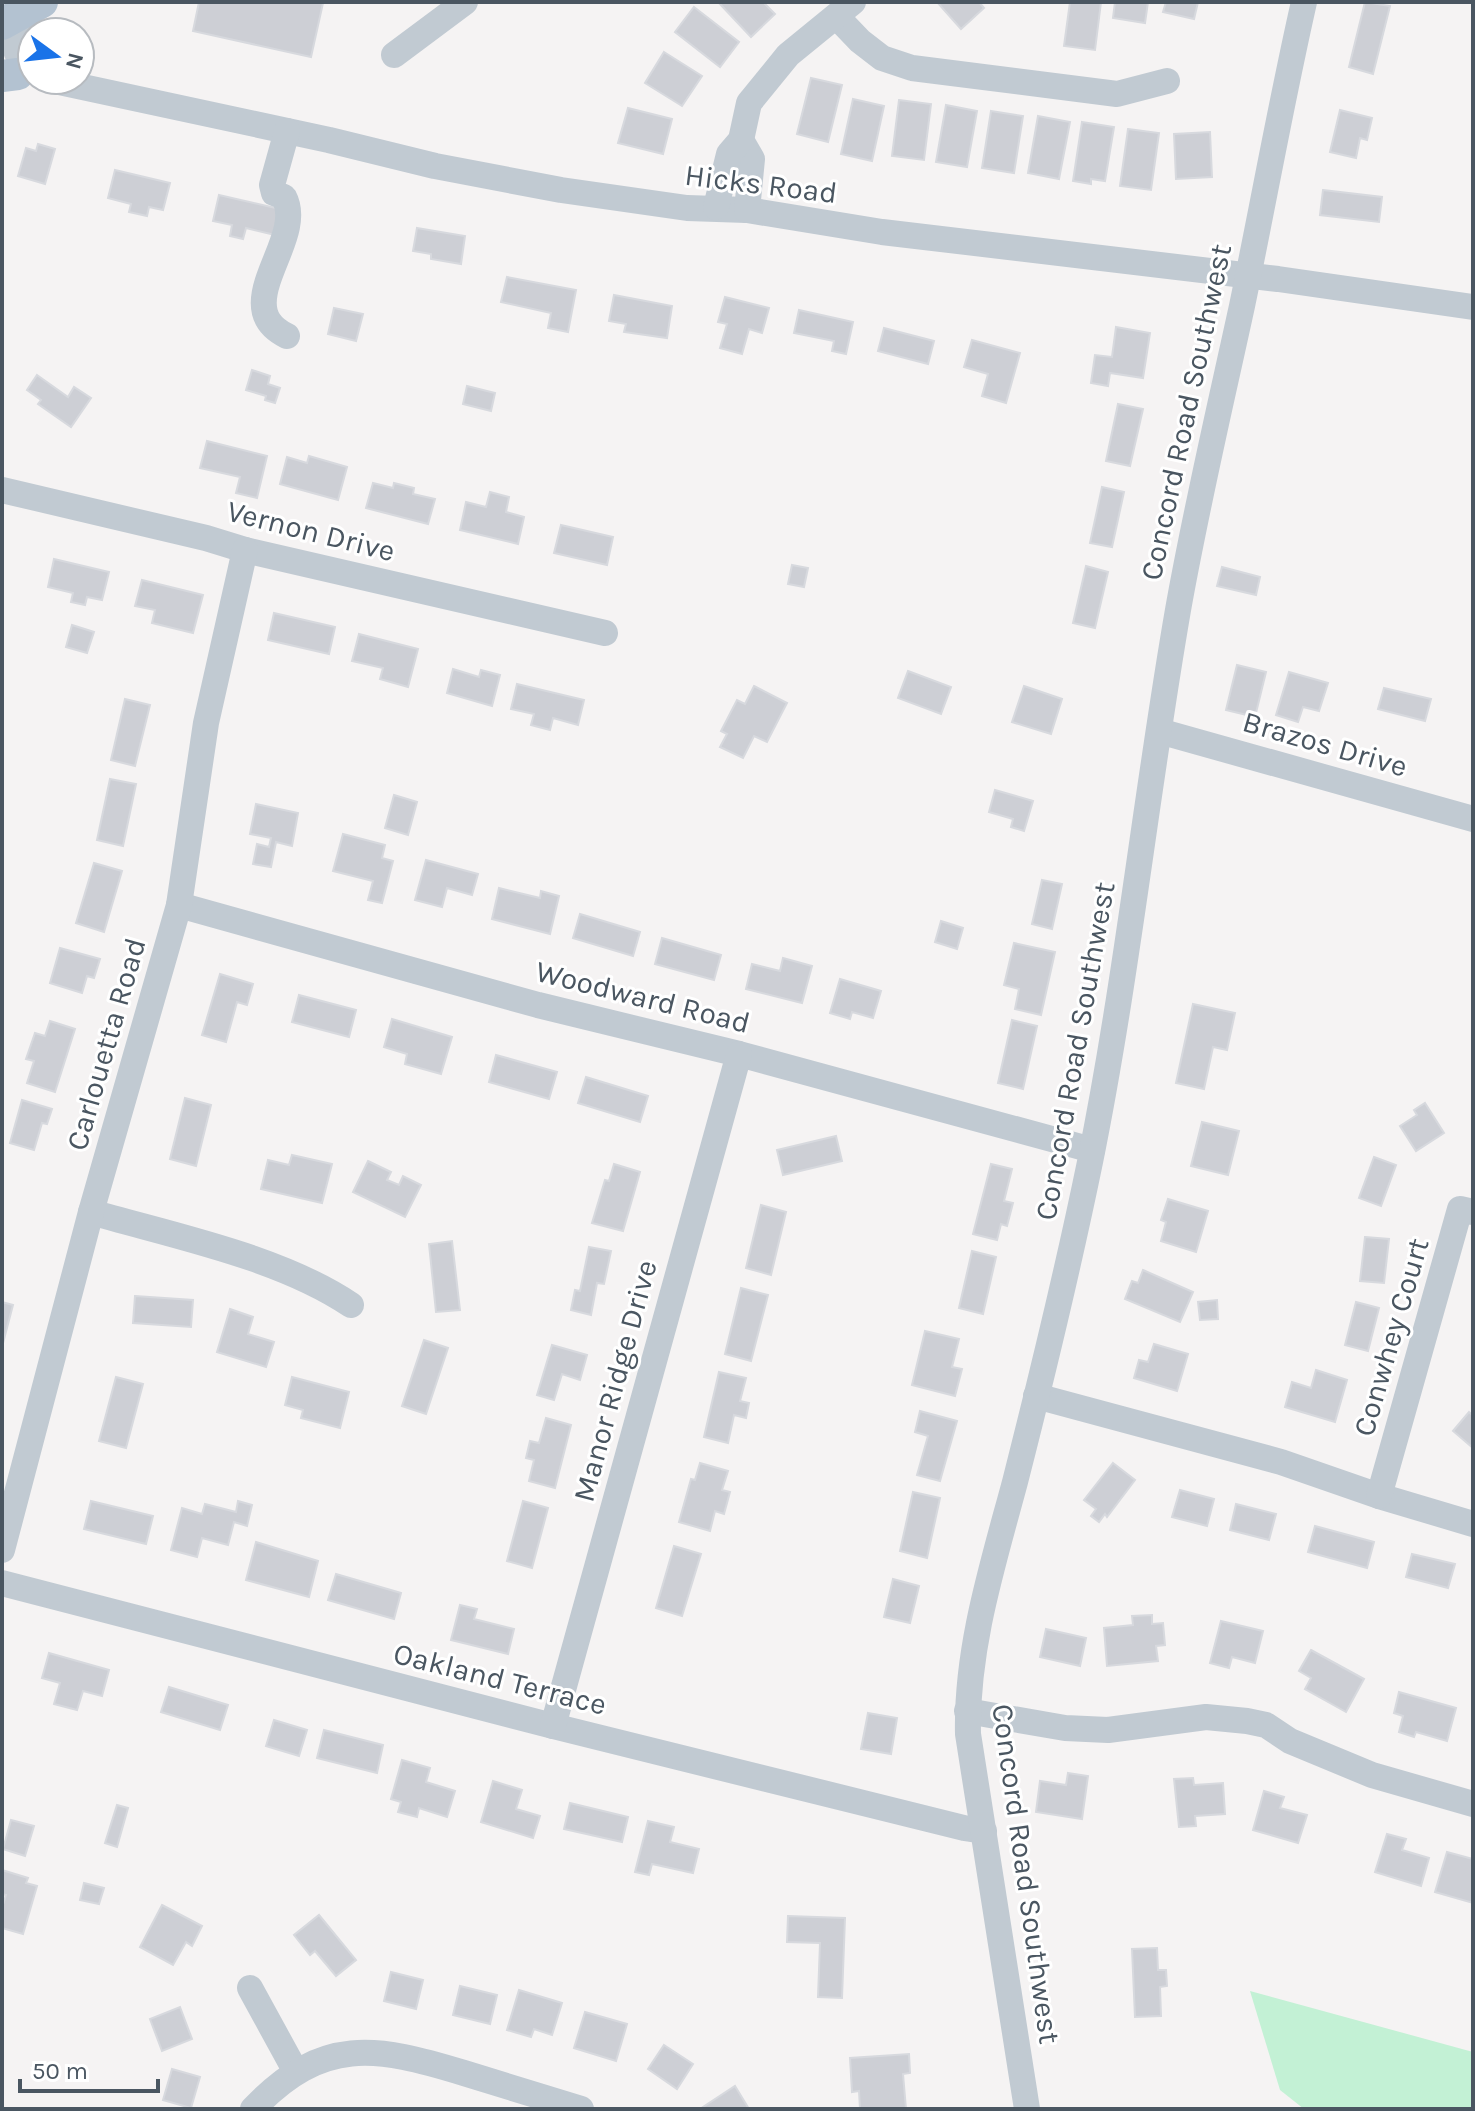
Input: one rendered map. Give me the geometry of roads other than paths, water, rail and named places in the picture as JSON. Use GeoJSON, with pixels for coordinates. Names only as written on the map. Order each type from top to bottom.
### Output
{"type":"FeatureCollection","features":[{"type":"Feature","properties":{"kind":"street"},"geometry":{"type":"LineString","coordinates":[[394,55],[465,2]]}},
{"type":"Feature","properties":{"kind":"street","name":"Concord Road Southwest"},"geometry":{"type":"LineString","coordinates":[[1027,2109],[968,1734],[969,1677],[982,1610],[1036,1396],[1092,1150],[1131,930],[1159,731],[1193,531],[1304,2]]}},
{"type":"Feature","properties":{"kind":"street"},"geometry":{"type":"LineString","coordinates":[[716,207],[729,154],[741,140],[749,103],[788,55],[845,10],[882,58],[912,68],[1117,94],[1167,81]]}},
{"type":"Feature","properties":{"kind":"street","name":"Hicks Road"},"geometry":{"type":"LineString","coordinates":[[96,87],[498,179],[687,208],[747,210],[882,232],[1248,276],[1473,307]]}},
{"type":"Feature","properties":{"kind":"street"},"geometry":{"type":"LineString","coordinates":[[287,131],[272,185],[274,193],[284,197],[289,205],[290,219],[271,268],[263,313],[268,323],[287,336]]}},
{"type":"Feature","properties":{"kind":"street"},"geometry":{"type":"LineString","coordinates":[[741,140],[752,159],[747,210]]}},
{"type":"Feature","properties":{"kind":"street","name":"Vernon Drive"},"geometry":{"type":"LineString","coordinates":[[2,490],[605,633]]}},
{"type":"Feature","properties":{"kind":"street","name":"Carlouetta Road"},"geometry":{"type":"LineString","coordinates":[[2,1550],[91,1212],[179,905],[206,723],[245,550]]}},
{"type":"Feature","properties":{"kind":"street","name":"Brazos Drive"},"geometry":{"type":"LineString","coordinates":[[1159,731],[1473,819]]}},
{"type":"Feature","properties":{"kind":"street","name":"Woodward Road"},"geometry":{"type":"LineString","coordinates":[[179,905],[538,1005],[739,1054],[1092,1150]]}},
{"type":"Feature","properties":{"kind":"street","name":"Manor Ridge Drive"},"geometry":{"type":"LineString","coordinates":[[553,1726],[739,1054]]}},
{"type":"Feature","properties":{"kind":"street","name":"Conwhey Court"},"geometry":{"type":"LineString","coordinates":[[1379,1496],[1460,1209],[1473,1212]]}},
{"type":"Feature","properties":{"kind":"street"},"geometry":{"type":"LineString","coordinates":[[91,1212],[267,1264],[328,1290],[351,1305]]}},
{"type":"Feature","properties":{"kind":"street"},"geometry":{"type":"LineString","coordinates":[[1036,1396],[1281,1462],[1473,1524]]}},
{"type":"Feature","properties":{"kind":"street","name":"Oakland Terrace"},"geometry":{"type":"LineString","coordinates":[[2,1583],[553,1726],[984,1831]]}},
{"type":"Feature","properties":{"kind":"street"},"geometry":{"type":"LineString","coordinates":[[967,1711],[1065,1728],[1108,1730],[1206,1717],[1247,1721],[1266,1725],[1290,1741],[1372,1775],[1473,1804]]}},
{"type":"Feature","properties":{"kind":"street"},"geometry":{"type":"LineString","coordinates":[[250,1988],[296,2072]]}},
{"type":"Feature","properties":{"kind":"street"},"geometry":{"type":"LineString","coordinates":[[253,2109],[271,2090],[315,2061],[355,2052],[413,2057],[581,2109]]}}]}
